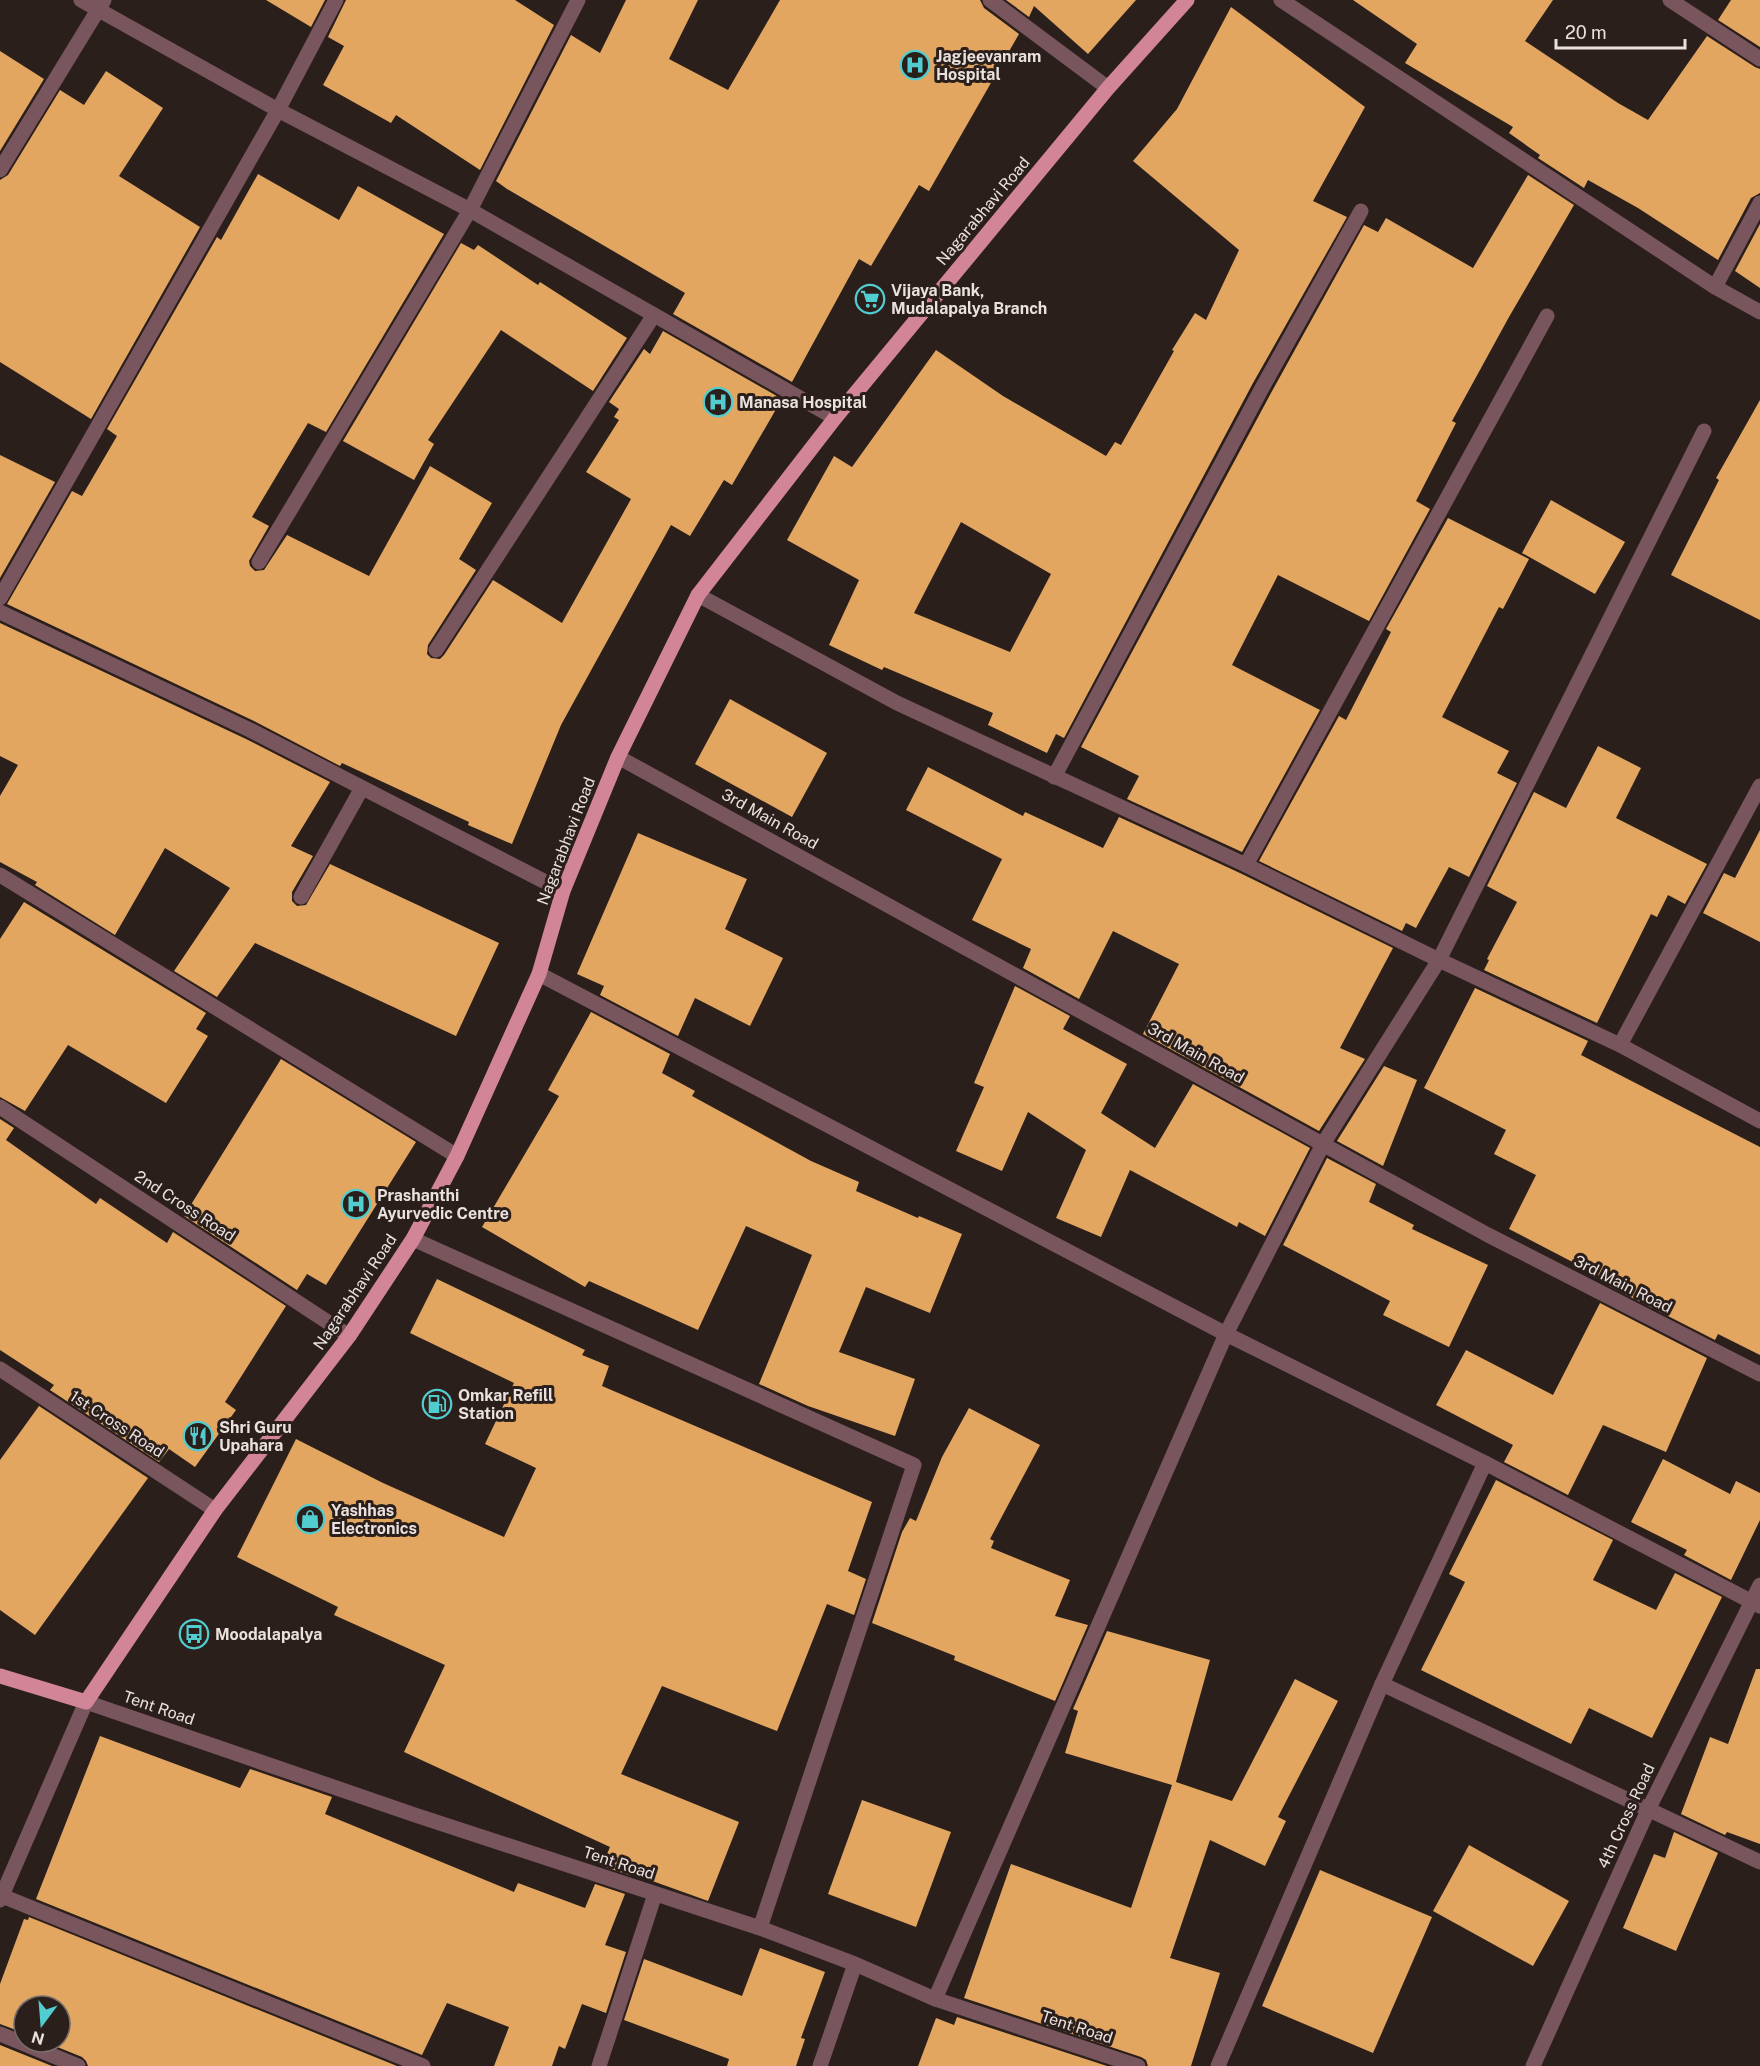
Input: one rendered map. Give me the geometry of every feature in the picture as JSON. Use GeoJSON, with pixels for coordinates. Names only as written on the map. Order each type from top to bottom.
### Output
{"type":"FeatureCollection","features":[{"type":"Feature","properties":{"kind":"main road","name":"Nagarabhavi Road"},"geometry":{"type":"LineString","coordinates":[[86,1702],[215,1510],[349,1336],[413,1239],[458,1155],[539,974],[563,891],[618,756],[698,595],[835,418],[1108,88],[1187,0]]}},
{"type":"Feature","properties":{"kind":"main road"},"geometry":{"type":"LineString","coordinates":[[0,1676],[86,1702]]}},
{"type":"Feature","properties":{"kind":"street"},"geometry":{"type":"LineString","coordinates":[[81,0],[101,5],[278,110],[471,210],[835,418]]}},
{"type":"Feature","properties":{"kind":"street"},"geometry":{"type":"LineString","coordinates":[[0,598],[278,110],[336,0]]}},
{"type":"Feature","properties":{"kind":"street"},"geometry":{"type":"LineString","coordinates":[[259,562],[471,210],[578,0]]}},
{"type":"Feature","properties":{"kind":"street"},"geometry":{"type":"LineString","coordinates":[[990,0],[1108,88]]}},
{"type":"Feature","properties":{"kind":"street"},"geometry":{"type":"LineString","coordinates":[[1281,0],[1715,287],[1760,312]]}},
{"type":"Feature","properties":{"kind":"street"},"geometry":{"type":"LineString","coordinates":[[1670,0],[1760,59]]}},
{"type":"Feature","properties":{"kind":"street"},"geometry":{"type":"LineString","coordinates":[[0,170],[101,5]]}},
{"type":"Feature","properties":{"kind":"street"},"geometry":{"type":"LineString","coordinates":[[1715,287],[1760,203]]}},
{"type":"Feature","properties":{"kind":"street"},"geometry":{"type":"LineString","coordinates":[[1054,777],[1262,388],[1361,211]]}},
{"type":"Feature","properties":{"kind":"street"},"geometry":{"type":"LineString","coordinates":[[436,650],[654,315]]}},
{"type":"Feature","properties":{"kind":"street"},"geometry":{"type":"LineString","coordinates":[[1246,865],[1547,316]]}},
{"type":"Feature","properties":{"kind":"street"},"geometry":{"type":"LineString","coordinates":[[935,1999],[1226,1334],[1323,1144],[1438,960],[1704,431]]}},
{"type":"Feature","properties":{"kind":"street"},"geometry":{"type":"LineString","coordinates":[[698,595],[897,703],[1246,865],[1438,960],[1620,1045],[1760,1121]]}},
{"type":"Feature","properties":{"kind":"street"},"geometry":{"type":"LineString","coordinates":[[0,612],[250,730],[563,891]]}},
{"type":"Feature","properties":{"kind":"street","name":"3rd Main Road"},"geometry":{"type":"LineString","coordinates":[[618,756],[1488,1235],[1760,1374]]}},
{"type":"Feature","properties":{"kind":"street"},"geometry":{"type":"LineString","coordinates":[[1620,1045],[1760,786]]}},
{"type":"Feature","properties":{"kind":"street"},"geometry":{"type":"LineString","coordinates":[[301,897],[362,788]]}},
{"type":"Feature","properties":{"kind":"street"},"geometry":{"type":"LineString","coordinates":[[0,875],[458,1155]]}},
{"type":"Feature","properties":{"kind":"street"},"geometry":{"type":"LineString","coordinates":[[539,974],[1226,1334],[1485,1463],[1756,1603]]}},
{"type":"Feature","properties":{"kind":"street","name":"2nd Cross Road"},"geometry":{"type":"LineString","coordinates":[[0,1107],[349,1336]]}},
{"type":"Feature","properties":{"kind":"street"},"geometry":{"type":"LineString","coordinates":[[413,1239],[914,1466],[760,1928]]}},
{"type":"Feature","properties":{"kind":"street","name":"1st Cross Road"},"geometry":{"type":"LineString","coordinates":[[0,1370],[215,1510]]}},
{"type":"Feature","properties":{"kind":"street"},"geometry":{"type":"LineString","coordinates":[[1218,2066],[1382,1684],[1485,1463]]}},
{"type":"Feature","properties":{"kind":"street","name":"4th Cross Road"},"geometry":{"type":"LineString","coordinates":[[1533,2066],[1648,1808],[1756,1603],[1760,1585]]}},
{"type":"Feature","properties":{"kind":"street"},"geometry":{"type":"LineString","coordinates":[[1382,1684],[1760,1862]]}},
{"type":"Feature","properties":{"kind":"street"},"geometry":{"type":"LineString","coordinates":[[86,1702],[1,1898],[423,2066]]}},
{"type":"Feature","properties":{"kind":"street","name":"Tent Road"},"geometry":{"type":"LineString","coordinates":[[86,1702],[415,1815],[760,1928],[855,1964],[935,1999],[1133,2065]]}},
{"type":"Feature","properties":{"kind":"street"},"geometry":{"type":"LineString","coordinates":[[598,2066],[655,1894]]}},
{"type":"Feature","properties":{"kind":"street"},"geometry":{"type":"LineString","coordinates":[[820,2066],[855,1964]]}},
{"type":"Feature","properties":{"kind":"street"},"geometry":{"type":"LineString","coordinates":[[0,2034],[78,2066]]}},
{"type":"Feature","properties":{"kind":"building"},"geometry":{"type":"Polygon","coordinates":[[[266,0],[325,0],[311,27],[266,0]]]}},
{"type":"Feature","properties":{"kind":"building"},"geometry":{"type":"Polygon","coordinates":[[[346,0],[515,0],[554,25],[480,170],[396,115],[391,123],[323,85],[344,46],[328,37],[346,0]]]}},
{"type":"Feature","properties":{"kind":"building"},"geometry":{"type":"Polygon","coordinates":[[[626,0],[698,0],[669,59],[728,90],[780,0],[980,0],[984,8],[1019,34],[929,191],[919,185],[871,266],[859,259],[792,382],[673,314],[685,293],[496,181],[571,35],[600,53],[626,0]]]}},
{"type":"Feature","properties":{"kind":"building"},"geometry":{"type":"Polygon","coordinates":[[[1006,0],[1136,0],[1088,54],[1034,6],[1029,17],[1006,0]]]}},
{"type":"Feature","properties":{"kind":"building"},"geometry":{"type":"Polygon","coordinates":[[[1353,0],[1553,0],[1525,41],[1618,103],[1648,120],[1707,36],[1760,69],[1760,193],[1751,198],[1718,260],[1638,208],[1588,180],[1584,188],[1538,158],[1540,155],[1509,133],[1513,127],[1405,63],[1417,44],[1353,0]]]}},
{"type":"Feature","properties":{"kind":"building"},"geometry":{"type":"Polygon","coordinates":[[[1731,0],[1760,0],[1760,47],[1718,20],[1731,0]]]}},
{"type":"Feature","properties":{"kind":"building"},"geometry":{"type":"Polygon","coordinates":[[[1231,7],[1365,107],[1313,201],[1347,217],[1253,383],[1064,738],[1056,734],[1047,753],[988,725],[993,713],[884,667],[882,670],[829,645],[859,580],[787,540],[834,456],[852,467],[936,350],[1003,396],[1106,456],[1115,442],[1121,445],[1174,351],[1172,350],[1195,313],[1206,320],[1239,250],[1133,161],[1177,109],[1231,7]],[[961,522],[914,613],[1010,652],[1051,574],[961,522]]]}},
{"type":"Feature","properties":{"kind":"building"},"geometry":{"type":"Polygon","coordinates":[[[0,51],[44,79],[0,151],[0,51]]]}},
{"type":"Feature","properties":{"kind":"building"},"geometry":{"type":"Polygon","coordinates":[[[106,71],[163,108],[119,176],[200,227],[91,419],[0,362],[0,180],[8,175],[60,90],[84,105],[106,71]]]}},
{"type":"Feature","properties":{"kind":"building"},"geometry":{"type":"Polygon","coordinates":[[[258,174],[339,220],[358,186],[444,234],[326,432],[308,423],[252,517],[269,526],[249,561],[255,571],[264,570],[287,535],[369,576],[430,466],[492,503],[459,559],[476,570],[428,645],[427,654],[431,658],[440,659],[444,655],[493,580],[562,623],[631,499],[586,472],[619,420],[614,417],[619,409],[609,402],[644,349],[650,354],[663,331],[782,399],[732,485],[724,480],[690,536],[671,525],[561,725],[512,844],[342,763],[340,766],[254,721],[7,604],[72,491],[82,496],[117,436],[107,429],[217,237],[221,240],[258,174]]]}},
{"type":"Feature","properties":{"kind":"building"},"geometry":{"type":"Polygon","coordinates":[[[1528,175],[1574,205],[1452,421],[1456,423],[1416,501],[1430,509],[1369,621],[1278,575],[1232,665],[1320,710],[1242,852],[1127,799],[1139,776],[1081,747],[1364,225],[1378,232],[1386,218],[1473,268],[1528,175]]]}},
{"type":"Feature","properties":{"kind":"building"},"geometry":{"type":"Polygon","coordinates":[[[1760,224],[1760,288],[1735,271],[1760,224]]]}},
{"type":"Feature","properties":{"kind":"building"},"geometry":{"type":"Polygon","coordinates":[[[461,243],[474,250],[478,245],[538,285],[540,282],[627,338],[593,391],[501,330],[428,440],[434,444],[414,480],[343,441],[461,243]]]}},
{"type":"Feature","properties":{"kind":"building"},"geometry":{"type":"Polygon","coordinates":[[[1760,400],[1760,620],[1671,575],[1719,480],[1716,478],[1760,400]]]}},
{"type":"Feature","properties":{"kind":"building"},"geometry":{"type":"Polygon","coordinates":[[[0,455],[55,482],[0,578],[0,455]]]}},
{"type":"Feature","properties":{"kind":"building"},"geometry":{"type":"Polygon","coordinates":[[[1551,500],[1625,542],[1595,594],[1522,553],[1551,500]]]}},
{"type":"Feature","properties":{"kind":"building"},"geometry":{"type":"Polygon","coordinates":[[[1448,518],[1529,559],[1503,609],[1499,607],[1442,717],[1509,751],[1497,773],[1517,783],[1469,877],[1449,867],[1416,928],[1406,923],[1402,931],[1259,861],[1339,716],[1346,720],[1391,632],[1386,629],[1448,518]]]}},
{"type":"Feature","properties":{"kind":"building"},"geometry":{"type":"Polygon","coordinates":[[[0,623],[246,739],[330,782],[291,846],[313,856],[292,892],[292,901],[297,906],[306,905],[330,864],[499,943],[456,1036],[255,943],[217,997],[174,971],[230,888],[165,848],[115,935],[35,885],[37,882],[0,862],[0,796],[18,765],[0,756],[0,623]]]}},
{"type":"Feature","properties":{"kind":"building"},"geometry":{"type":"Polygon","coordinates":[[[730,699],[827,753],[792,817],[695,764],[730,699]]]}},
{"type":"Feature","properties":{"kind":"building"},"geometry":{"type":"Polygon","coordinates":[[[1598,746],[1641,768],[1616,818],[1707,864],[1685,904],[1668,895],[1657,917],[1651,914],[1597,1023],[1484,970],[1489,960],[1487,959],[1517,902],[1487,886],[1534,792],[1566,808],[1598,746]]]}},
{"type":"Feature","properties":{"kind":"building"},"geometry":{"type":"Polygon","coordinates":[[[928,767],[1023,816],[1025,812],[1103,848],[1119,817],[1393,948],[1340,1048],[1365,1059],[1319,1131],[1143,1034],[1179,964],[1113,931],[1079,999],[1023,968],[1031,949],[972,920],[1002,859],[906,810],[928,767]]]}},
{"type":"Feature","properties":{"kind":"building"},"geometry":{"type":"Polygon","coordinates":[[[1760,830],[1760,942],[1703,913],[1724,873],[1735,878],[1760,830]]]}},
{"type":"Feature","properties":{"kind":"building"},"geometry":{"type":"Polygon","coordinates":[[[638,833],[747,879],[725,929],[783,958],[750,1026],[695,998],[678,1036],[600,995],[604,986],[577,974],[638,833]]]}},
{"type":"Feature","properties":{"kind":"building"},"geometry":{"type":"Polygon","coordinates":[[[24,902],[206,1013],[196,1029],[208,1036],[166,1103],[68,1045],[25,1111],[0,1097],[0,939],[24,902]]]}},
{"type":"Feature","properties":{"kind":"building"},"geometry":{"type":"Polygon","coordinates":[[[1015,986],[1070,1016],[1063,1029],[1127,1064],[1101,1113],[1155,1148],[1193,1084],[1310,1148],[1265,1236],[1239,1222],[1237,1227],[1130,1170],[1101,1237],[1056,1218],[1086,1150],[1028,1112],[1002,1171],[956,1151],[984,1087],[974,1083],[1015,986]]]}},
{"type":"Feature","properties":{"kind":"building"},"geometry":{"type":"Polygon","coordinates":[[[1475,988],[1588,1041],[1581,1055],[1760,1147],[1760,1355],[1718,1334],[1715,1340],[1609,1286],[1611,1282],[1509,1229],[1536,1175],[1494,1154],[1506,1130],[1424,1088],[1475,988]]]}},
{"type":"Feature","properties":{"kind":"building"},"geometry":{"type":"Polygon","coordinates":[[[591,1012],[670,1054],[662,1073],[695,1091],[692,1096],[811,1161],[859,1182],[856,1191],[962,1234],[930,1313],[866,1287],[839,1352],[915,1379],[895,1436],[808,1406],[759,1384],[812,1255],[746,1226],[698,1330],[589,1281],[585,1287],[482,1227],[559,1096],[548,1090],[591,1012]]]}},
{"type":"Feature","properties":{"kind":"building"},"geometry":{"type":"Polygon","coordinates":[[[281,1059],[416,1142],[326,1285],[307,1274],[297,1290],[184,1216],[281,1059]]]}},
{"type":"Feature","properties":{"kind":"building"},"geometry":{"type":"Polygon","coordinates":[[[1384,1066],[1417,1080],[1383,1166],[1337,1141],[1384,1066]]]}},
{"type":"Feature","properties":{"kind":"building"},"geometry":{"type":"Polygon","coordinates":[[[0,1119],[14,1128],[6,1140],[96,1204],[100,1198],[167,1243],[173,1232],[286,1306],[225,1402],[236,1410],[195,1467],[169,1449],[159,1462],[50,1390],[54,1385],[0,1350],[0,1119]]]}},
{"type":"Feature","properties":{"kind":"building"},"geometry":{"type":"Polygon","coordinates":[[[1327,1158],[1376,1184],[1369,1202],[1414,1225],[1412,1229],[1488,1265],[1449,1347],[1383,1315],[1390,1301],[1283,1245],[1327,1158]]]}},
{"type":"Feature","properties":{"kind":"building"},"geometry":{"type":"Polygon","coordinates":[[[437,1279],[585,1350],[582,1355],[609,1366],[602,1386],[872,1502],[848,1571],[866,1579],[854,1615],[827,1604],[777,1731],[662,1686],[621,1774],[739,1822],[708,1901],[633,1874],[632,1876],[602,1866],[610,1847],[404,1752],[445,1665],[334,1615],[338,1607],[237,1557],[296,1439],[383,1483],[504,1537],[536,1468],[485,1444],[514,1383],[410,1333],[437,1279]]]}},
{"type":"Feature","properties":{"kind":"building"},"geometry":{"type":"Polygon","coordinates":[[[1600,1303],[1707,1358],[1666,1452],[1603,1425],[1568,1495],[1504,1462],[1513,1445],[1436,1405],[1466,1350],[1553,1395],[1600,1303]]]}},
{"type":"Feature","properties":{"kind":"building"},"geometry":{"type":"Polygon","coordinates":[[[39,1406],[148,1478],[35,1635],[0,1610],[0,1460],[39,1406]]]}},
{"type":"Feature","properties":{"kind":"building"},"geometry":{"type":"Polygon","coordinates":[[[969,1408],[1040,1445],[990,1539],[994,1541],[991,1548],[1070,1580],[1055,1616],[1088,1625],[1055,1701],[954,1660],[955,1656],[872,1623],[902,1532],[910,1518],[916,1521],[942,1457],[969,1408]]]}},
{"type":"Feature","properties":{"kind":"building"},"geometry":{"type":"Polygon","coordinates":[[[1663,1459],[1730,1494],[1736,1481],[1760,1493],[1760,1520],[1731,1580],[1684,1555],[1687,1550],[1631,1522],[1663,1459]]]}},
{"type":"Feature","properties":{"kind":"building"},"geometry":{"type":"Polygon","coordinates":[[[1496,1480],[1613,1540],[1593,1580],[1656,1610],[1675,1573],[1722,1597],[1652,1738],[1589,1708],[1571,1744],[1421,1670],[1465,1582],[1449,1574],[1496,1480]]]}},
{"type":"Feature","properties":{"kind":"building"},"geometry":{"type":"Polygon","coordinates":[[[1107,1631],[1210,1660],[1176,1782],[1232,1801],[1295,1679],[1338,1701],[1278,1817],[1286,1821],[1265,1866],[1210,1840],[1170,1958],[1220,1973],[1191,2066],[1148,2066],[1146,2060],[1141,2057],[964,1998],[1011,1864],[1131,1908],[1172,1785],[1065,1753],[1078,1711],[1073,1709],[1107,1631]]]}},
{"type":"Feature","properties":{"kind":"building"},"geometry":{"type":"Polygon","coordinates":[[[1756,1669],[1760,1669],[1760,1844],[1727,1832],[1725,1835],[1681,1814],[1710,1737],[1728,1744],[1756,1669]]]}},
{"type":"Feature","properties":{"kind":"building"},"geometry":{"type":"Polygon","coordinates":[[[100,1736],[240,1788],[250,1769],[332,1797],[325,1814],[514,1892],[518,1883],[585,1908],[595,1884],[625,1894],[605,1945],[626,1952],[606,2013],[582,2004],[565,2049],[559,2046],[552,2066],[494,2066],[509,2027],[447,2003],[422,2055],[36,1899],[100,1736]]]}},
{"type":"Feature","properties":{"kind":"building"},"geometry":{"type":"Polygon","coordinates":[[[862,1800],[951,1832],[916,1927],[828,1894],[862,1800]]]}},
{"type":"Feature","properties":{"kind":"building"},"geometry":{"type":"Polygon","coordinates":[[[1674,1832],[1718,1853],[1676,1951],[1623,1928],[1654,1854],[1665,1858],[1674,1832]]]}},
{"type":"Feature","properties":{"kind":"building"},"geometry":{"type":"Polygon","coordinates":[[[1469,1845],[1569,1901],[1533,1966],[1433,1911],[1469,1845]]]}},
{"type":"Feature","properties":{"kind":"building"},"geometry":{"type":"Polygon","coordinates":[[[1320,1870],[1432,1917],[1373,2053],[1262,2006],[1320,1870]]]}},
{"type":"Feature","properties":{"kind":"building"},"geometry":{"type":"Polygon","coordinates":[[[29,1917],[397,2066],[88,2066],[82,2057],[72,2053],[72,1994],[12,1994],[12,2028],[0,2024],[0,1984],[24,1919],[28,1920],[29,1917]]]}},
{"type":"Feature","properties":{"kind":"building"},"geometry":{"type":"Polygon","coordinates":[[[760,1948],[825,1972],[801,2038],[805,2039],[796,2066],[727,2066],[729,2059],[624,2020],[644,1959],[742,1996],[760,1948]]]}},
{"type":"Feature","properties":{"kind":"building"},"geometry":{"type":"Polygon","coordinates":[[[957,2017],[1107,2066],[918,2066],[936,2018],[954,2025],[957,2017]]]}},
{"type":"Feature","properties":{"kind":"building"},"geometry":{"type":"Polygon","coordinates":[[[0,2045],[12,2050],[12,2054],[22,2054],[52,2066],[0,2066],[0,2045]]]}},
{"type":"Feature","properties":{"kind":"place","name":"Jagjeevanram Hospital"},"geometry":{"type":"Point","coordinates":[915,65]}},
{"type":"Feature","properties":{"kind":"place","name":"Vijaya Bank, Mudalapalya Branch"},"geometry":{"type":"Point","coordinates":[870,299]}},
{"type":"Feature","properties":{"kind":"place","name":"Manasa Hospital"},"geometry":{"type":"Point","coordinates":[718,402]}},
{"type":"Feature","properties":{"kind":"place","name":"Prashanthi Ayurvedic Centre"},"geometry":{"type":"Point","coordinates":[356,1204]}},
{"type":"Feature","properties":{"kind":"place","name":"Omkar Refill Station"},"geometry":{"type":"Point","coordinates":[437,1404]}},
{"type":"Feature","properties":{"kind":"place","name":"Shri Guru Upahara"},"geometry":{"type":"Point","coordinates":[198,1436]}},
{"type":"Feature","properties":{"kind":"place","name":"Yashhas Electronics"},"geometry":{"type":"Point","coordinates":[310,1519]}},
{"type":"Feature","properties":{"kind":"place","name":"Moodalapalya"},"geometry":{"type":"Point","coordinates":[194,1634]}}]}
